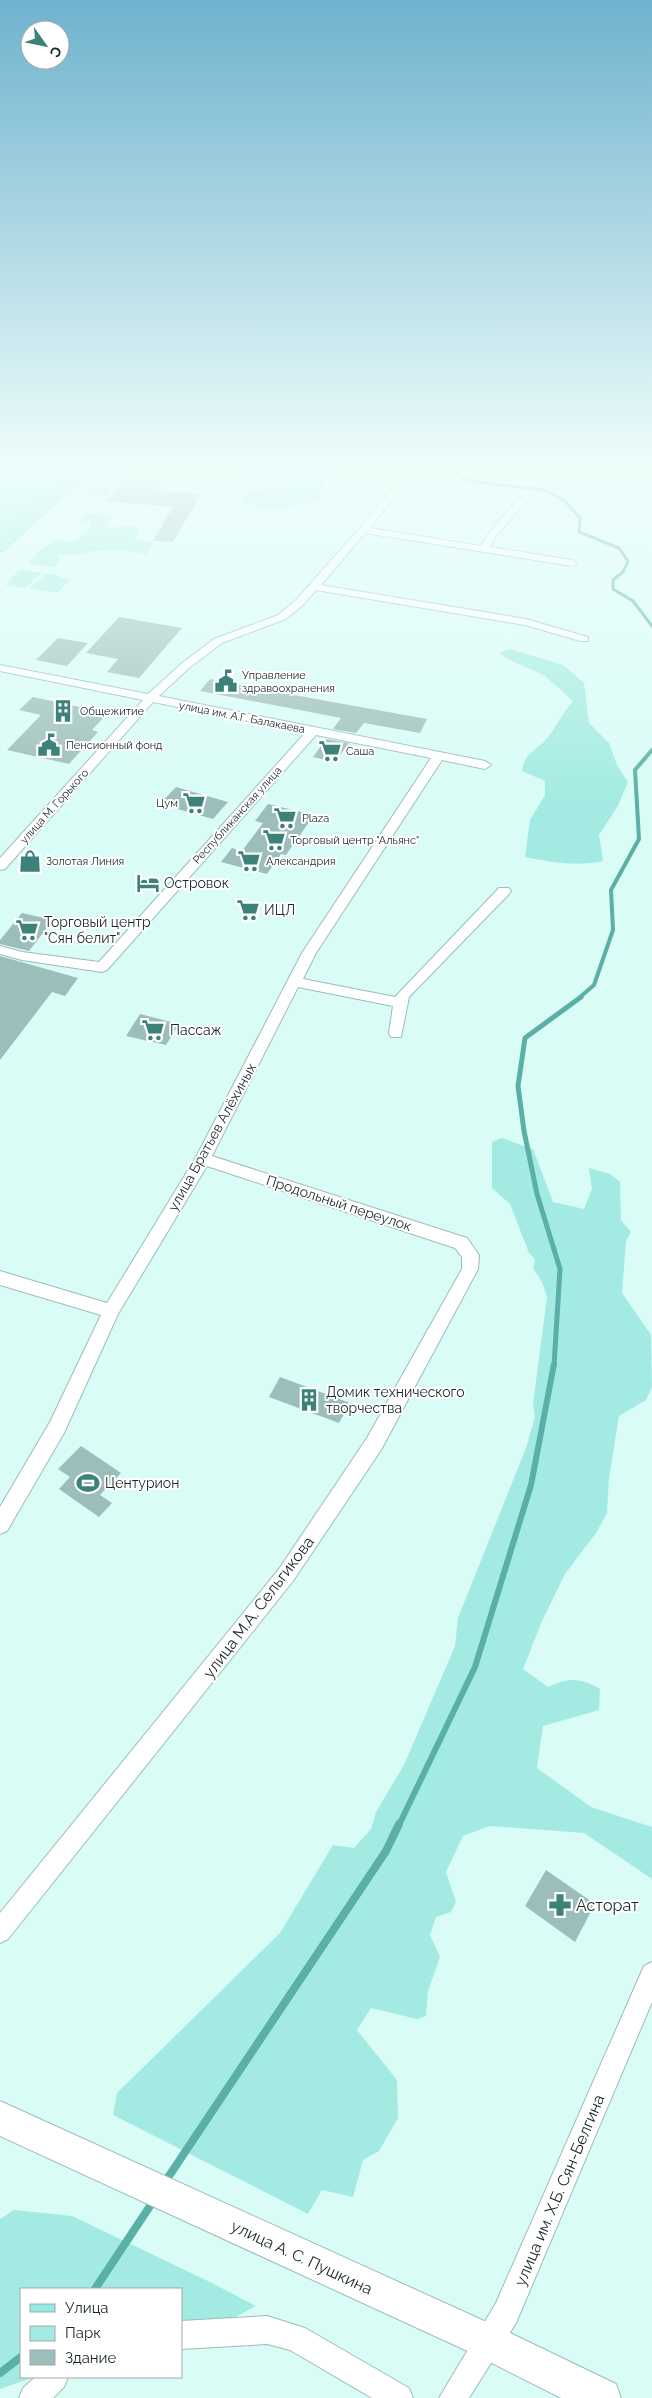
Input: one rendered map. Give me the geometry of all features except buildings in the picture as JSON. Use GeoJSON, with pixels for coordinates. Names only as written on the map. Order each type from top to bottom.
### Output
{"type":"FeatureCollection","features":[{"type":"Feature","properties":{"kind":"main road","name":"улица А. С. Пушкина"},"geometry":{"type":"LineString","coordinates":[[7,2121],[489,2342],[602,2398]]}},
{"type":"Feature","properties":{"kind":"street","name":"улица М. Горького"},"geometry":{"type":"LineString","coordinates":[[0,866],[150,699],[185,666],[218,641],[282,617],[321,580]]}},
{"type":"Feature","properties":{"kind":"street"},"geometry":{"type":"LineString","coordinates":[[315,587],[526,622],[584,639]]}},
{"type":"Feature","properties":{"kind":"street","name":"улица им. А.Г. Балакаева"},"geometry":{"type":"LineString","coordinates":[[0,668],[485,765]]}},
{"type":"Feature","properties":{"kind":"street","name":"Республиканская улица"},"geometry":{"type":"LineString","coordinates":[[0,950],[22,956],[102,967],[314,730]]}},
{"type":"Feature","properties":{"kind":"street","name":"улица Братьев Алёхиных"},"geometry":{"type":"LineString","coordinates":[[0,1525],[57,1427],[111,1311],[203,1159],[309,953],[438,757]]}},
{"type":"Feature","properties":{"kind":"street"},"geometry":{"type":"LineString","coordinates":[[396,1033],[402,996],[504,891]]}},
{"type":"Feature","properties":{"kind":"street"},"geometry":{"type":"LineString","coordinates":[[295,982],[401,1003]]}},
{"type":"Feature","properties":{"kind":"street","name":"Продольный переулок"},"geometry":{"type":"LineString","coordinates":[[203,1159],[461,1243],[471,1255]]}},
{"type":"Feature","properties":{"kind":"street","name":"улица М.А. Сельгикова"},"geometry":{"type":"LineString","coordinates":[[0,1931],[286,1575],[374,1444],[470,1269],[471,1255]]}},
{"type":"Feature","properties":{"kind":"street"},"geometry":{"type":"LineString","coordinates":[[0,1278],[111,1311]]}},
{"type":"Feature","properties":{"kind":"street","name":"улица им. Х.Б. Сян-Белгина"},"geometry":{"type":"LineString","coordinates":[[453,2398],[506,2313],[652,1974]]}},
{"type":"Feature","properties":{"kind":"street"},"geometry":{"type":"LineString","coordinates":[[182,2335],[267,2330],[295,2338],[400,2398]]}},
{"type":"Feature","properties":{"kind":"street"},"geometry":{"type":"LineString","coordinates":[[33,2398],[53,2378]]}},
{"type":"Feature","properties":{"kind":"green space"},"geometry":{"type":"Polygon","coordinates":[[[10,580],[34,580],[25,588],[5,585],[10,580]]]}},
{"type":"Feature","properties":{"kind":"green space"},"geometry":{"type":"Polygon","coordinates":[[[39,580],[70,580],[57,593],[30,588],[39,580]]]}},
{"type":"Feature","properties":{"kind":"green space"},"geometry":{"type":"Polygon","coordinates":[[[510,649],[563,665],[584,683],[589,723],[609,743],[617,765],[628,782],[618,806],[599,835],[603,861],[574,864],[525,857],[530,820],[545,795],[545,781],[522,771],[524,764],[529,755],[548,737],[573,701],[545,676],[499,653],[510,649]]]}},
{"type":"Feature","properties":{"kind":"green space"},"geometry":{"type":"Polygon","coordinates":[[[502,1138],[533,1149],[553,1202],[584,1209],[592,1189],[589,1168],[610,1174],[620,1182],[621,1220],[631,1232],[626,1241],[622,1293],[651,1335],[652,1387],[646,1400],[619,1416],[609,1478],[607,1513],[596,1533],[565,1574],[542,1621],[523,1669],[548,1687],[574,1680],[586,1682],[600,1689],[599,1710],[543,1726],[537,1768],[591,1807],[652,1827],[652,1879],[584,1833],[490,1826],[463,1836],[446,1872],[456,1902],[451,1912],[436,1917],[430,1935],[440,1957],[428,1991],[426,2016],[417,2019],[371,2008],[357,2030],[397,2080],[398,2118],[379,2151],[363,2160],[353,2197],[322,2190],[308,2214],[113,2115],[117,2093],[280,1933],[333,1845],[354,1848],[371,1829],[376,1812],[404,1765],[455,1646],[458,1618],[526,1448],[535,1416],[533,1404],[547,1297],[542,1282],[533,1268],[535,1259],[529,1253],[510,1204],[492,1188],[492,1142],[502,1138]]]}},
{"type":"Feature","properties":{"kind":"green space"},"geometry":{"type":"Polygon","coordinates":[[[14,2210],[72,2216],[256,2306],[228,2321],[182,2328],[182,2288],[20,2288],[20,2378],[31,2378],[0,2389],[0,2219],[14,2210]]]}},
{"type":"Feature","properties":{"kind":"waterway"},"geometry":{"type":"LineString","coordinates":[[613,580],[613,589],[633,601],[652,626]]}},
{"type":"Feature","properties":{"kind":"waterway"},"geometry":{"type":"LineString","coordinates":[[579,998],[594,985],[613,930],[611,890],[639,839],[635,770],[652,750]]}},
{"type":"Feature","properties":{"kind":"waterway"},"geometry":{"type":"LineString","coordinates":[[554,1366],[560,1269],[537,1194],[524,1131],[518,1086],[525,1038],[581,997]]}},
{"type":"Feature","properties":{"kind":"waterway"},"geometry":{"type":"LineString","coordinates":[[399,1825],[475,1667],[531,1485],[554,1364]]}},
{"type":"Feature","properties":{"kind":"waterway"},"geometry":{"type":"LineString","coordinates":[[165,2182],[386,1851],[399,1824]]}},
{"type":"Feature","properties":{"kind":"waterway"},"geometry":{"type":"LineString","coordinates":[[96,2288],[154,2200]]}},
{"type":"Feature","properties":{"kind":"waterway"},"geometry":{"type":"LineString","coordinates":[[0,2373],[20,2358]]}},
{"type":"Feature","properties":{"kind":"place","name":"Управление здравоохранения"},"geometry":{"type":"Point","coordinates":[226,681]}},
{"type":"Feature","properties":{"kind":"place","name":"Общежитие"},"geometry":{"type":"Point","coordinates":[63,711]}},
{"type":"Feature","properties":{"kind":"place","name":"Пенсионный фонд"},"geometry":{"type":"Point","coordinates":[49,745]}},
{"type":"Feature","properties":{"kind":"place","name":"Саша"},"geometry":{"type":"Point","coordinates":[330,751]}},
{"type":"Feature","properties":{"kind":"place","name":"Цум"},"geometry":{"type":"Point","coordinates":[194,803]}},
{"type":"Feature","properties":{"kind":"place","name":"Plaza"},"geometry":{"type":"Point","coordinates":[285,818]}},
{"type":"Feature","properties":{"kind":"place","name":"Торговый центр \"Альянс\""},"geometry":{"type":"Point","coordinates":[274,840]}},
{"type":"Feature","properties":{"kind":"place","name":"Золотая Линия"},"geometry":{"type":"Point","coordinates":[30,861]}},
{"type":"Feature","properties":{"kind":"place","name":"Александрия"},"geometry":{"type":"Point","coordinates":[249,861]}},
{"type":"Feature","properties":{"kind":"place","name":"Островок"},"geometry":{"type":"Point","coordinates":[148,883]}},
{"type":"Feature","properties":{"kind":"place","name":"ИЦЛ"},"geometry":{"type":"Point","coordinates":[248,910]}},
{"type":"Feature","properties":{"kind":"place","name":"Торговый центр \"Сян белит\""},"geometry":{"type":"Point","coordinates":[27,930]}},
{"type":"Feature","properties":{"kind":"place","name":"Пассаж"},"geometry":{"type":"Point","coordinates":[153,1030]}},
{"type":"Feature","properties":{"kind":"place","name":"Домик технического творчества"},"geometry":{"type":"Point","coordinates":[309,1400]}},
{"type":"Feature","properties":{"kind":"place","name":"Центурион"},"geometry":{"type":"Point","coordinates":[88,1483]}},
{"type":"Feature","properties":{"kind":"place","name":"Асторат"},"geometry":{"type":"Point","coordinates":[560,1905]}}]}
